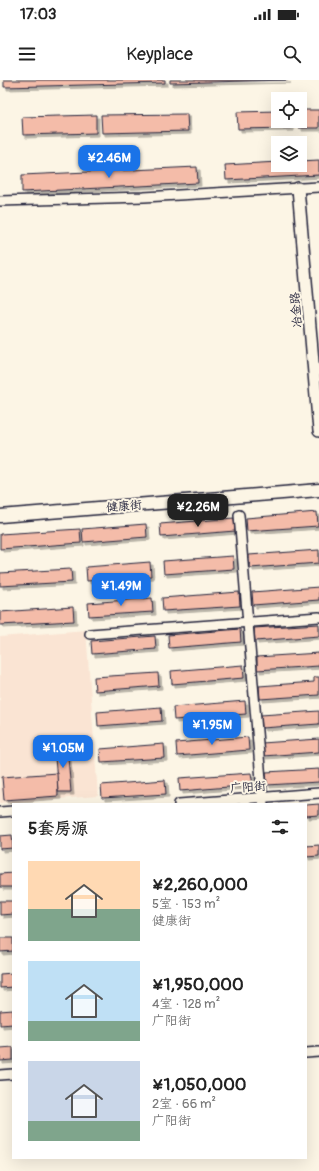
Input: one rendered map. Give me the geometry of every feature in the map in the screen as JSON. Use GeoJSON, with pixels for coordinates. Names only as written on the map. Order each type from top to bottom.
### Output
{"type":"FeatureCollection","features":[{"type":"Feature","properties":{"kind":"main road","name":"健康街"},"geometry":{"type":"LineString","coordinates":[[0,516],[319,490]]}},
{"type":"Feature","properties":{"kind":"street"},"geometry":{"type":"LineString","coordinates":[[0,201],[144,197],[319,187]]}},
{"type":"Feature","properties":{"kind":"street","name":"冶金路"},"geometry":{"type":"LineString","coordinates":[[298,188],[319,431]]}},
{"type":"Feature","properties":{"kind":"street"},"geometry":{"type":"LineString","coordinates":[[239,515],[262,801]]}},
{"type":"Feature","properties":{"kind":"street"},"geometry":{"type":"LineString","coordinates":[[90,634],[319,618]]}},
{"type":"Feature","properties":{"kind":"street","name":"广阳街"},"geometry":{"type":"LineString","coordinates":[[207,803],[262,801],[319,793]]}},
{"type":"Feature","properties":{"kind":"street"},"geometry":{"type":"LineString","coordinates":[[0,812],[12,811]]}},
{"type":"Feature","properties":{"kind":"street"},"geometry":{"type":"LineString","coordinates":[[307,1053],[319,1052]]}},
{"type":"Feature","properties":{"kind":"street"},"geometry":{"type":"LineString","coordinates":[[0,1075],[12,1074]]}},
{"type":"Feature","properties":{"kind":"shaded area"},"geometry":{"type":"Polygon","coordinates":[[[86,630],[98,796],[0,803],[0,637],[86,630]]]}},
{"type":"Feature","properties":{"kind":"building"},"geometry":{"type":"Polygon","coordinates":[[[4,80],[165,80],[165,83],[4,87],[4,80]]]}},
{"type":"Feature","properties":{"kind":"building"},"geometry":{"type":"Polygon","coordinates":[[[170,80],[288,80],[170,83],[170,80]]]}},
{"type":"Feature","properties":{"kind":"building"},"geometry":{"type":"Polygon","coordinates":[[[307,110],[319,110],[319,128],[307,128],[307,110]]]}},
{"type":"Feature","properties":{"kind":"building"},"geometry":{"type":"Polygon","coordinates":[[[271,111],[271,128],[291,128],[238,129],[237,112],[271,111]]]}},
{"type":"Feature","properties":{"kind":"building"},"geometry":{"type":"Polygon","coordinates":[[[187,114],[188,131],[102,133],[101,115],[187,114]]]}},
{"type":"Feature","properties":{"kind":"building"},"geometry":{"type":"Polygon","coordinates":[[[96,115],[96,133],[23,135],[22,117],[96,115]]]}},
{"type":"Feature","properties":{"kind":"building"},"geometry":{"type":"Polygon","coordinates":[[[319,160],[319,175],[226,180],[225,165],[271,162],[271,172],[307,172],[307,161],[319,160]]]}},
{"type":"Feature","properties":{"kind":"building"},"geometry":{"type":"Polygon","coordinates":[[[197,167],[198,183],[22,192],[22,175],[197,167]]]}},
{"type":"Feature","properties":{"kind":"building"},"geometry":{"type":"Polygon","coordinates":[[[317,512],[318,526],[247,531],[246,518],[317,512]]]}},
{"type":"Feature","properties":{"kind":"building"},"geometry":{"type":"Polygon","coordinates":[[[234,518],[235,531],[161,537],[160,524],[234,518]]]}},
{"type":"Feature","properties":{"kind":"building"},"geometry":{"type":"Polygon","coordinates":[[[146,524],[147,537],[83,542],[82,529],[146,524]]]}},
{"type":"Feature","properties":{"kind":"building"},"geometry":{"type":"Polygon","coordinates":[[[80,529],[81,543],[0,549],[0,534],[80,529]]]}},
{"type":"Feature","properties":{"kind":"building"},"geometry":{"type":"Polygon","coordinates":[[[319,550],[319,563],[250,568],[249,555],[319,550]]]}},
{"type":"Feature","properties":{"kind":"building"},"geometry":{"type":"Polygon","coordinates":[[[233,556],[234,569],[164,574],[163,561],[233,556]]]}},
{"type":"Feature","properties":{"kind":"building"},"geometry":{"type":"Polygon","coordinates":[[[150,562],[151,576],[87,581],[86,567],[150,562]]]}},
{"type":"Feature","properties":{"kind":"building"},"geometry":{"type":"Polygon","coordinates":[[[71,569],[72,582],[0,586],[0,573],[71,569]]]}},
{"type":"Feature","properties":{"kind":"building"},"geometry":{"type":"Polygon","coordinates":[[[319,587],[319,600],[253,605],[252,592],[319,587]]]}},
{"type":"Feature","properties":{"kind":"building"},"geometry":{"type":"Polygon","coordinates":[[[239,592],[240,606],[163,611],[162,598],[239,592]]]}},
{"type":"Feature","properties":{"kind":"building"},"geometry":{"type":"Polygon","coordinates":[[[152,598],[153,612],[89,616],[88,603],[152,598]]]}},
{"type":"Feature","properties":{"kind":"building"},"geometry":{"type":"Polygon","coordinates":[[[73,607],[74,621],[0,625],[0,612],[73,607]]]}},
{"type":"Feature","properties":{"kind":"building"},"geometry":{"type":"Polygon","coordinates":[[[319,624],[319,636],[255,641],[254,628],[319,624]]]}},
{"type":"Feature","properties":{"kind":"building"},"geometry":{"type":"Polygon","coordinates":[[[240,629],[241,642],[169,648],[168,635],[240,629]]]}},
{"type":"Feature","properties":{"kind":"building"},"geometry":{"type":"Polygon","coordinates":[[[155,636],[156,649],[92,654],[91,641],[155,636]]]}},
{"type":"Feature","properties":{"kind":"building"},"geometry":{"type":"Polygon","coordinates":[[[319,653],[319,666],[257,670],[257,657],[319,653]]]}},
{"type":"Feature","properties":{"kind":"building"},"geometry":{"type":"Polygon","coordinates":[[[243,665],[244,678],[172,684],[171,671],[243,665]]]}},
{"type":"Feature","properties":{"kind":"building"},"geometry":{"type":"Polygon","coordinates":[[[158,673],[159,686],[95,691],[94,677],[158,673]]]}},
{"type":"Feature","properties":{"kind":"building"},"geometry":{"type":"Polygon","coordinates":[[[314,677],[319,677],[319,695],[260,699],[259,686],[314,682],[314,677]]]}},
{"type":"Feature","properties":{"kind":"building"},"geometry":{"type":"Polygon","coordinates":[[[245,701],[246,714],[174,720],[173,707],[245,701]]]}},
{"type":"Feature","properties":{"kind":"building"},"geometry":{"type":"Polygon","coordinates":[[[161,707],[162,721],[98,726],[97,712],[161,707]]]}},
{"type":"Feature","properties":{"kind":"building"},"geometry":{"type":"Polygon","coordinates":[[[319,711],[319,724],[262,728],[261,715],[319,711]]]}},
{"type":"Feature","properties":{"kind":"building"},"geometry":{"type":"Polygon","coordinates":[[[248,737],[249,750],[177,756],[176,743],[248,737]]]}},
{"type":"Feature","properties":{"kind":"building"},"geometry":{"type":"Polygon","coordinates":[[[319,739],[319,752],[263,756],[262,743],[319,739]]]}},
{"type":"Feature","properties":{"kind":"building"},"geometry":{"type":"Polygon","coordinates":[[[164,744],[165,758],[101,762],[100,749],[164,744]]]}},
{"type":"Feature","properties":{"kind":"building"},"geometry":{"type":"Polygon","coordinates":[[[67,745],[71,792],[58,792],[54,746],[67,745]]]}},
{"type":"Feature","properties":{"kind":"building"},"geometry":{"type":"Polygon","coordinates":[[[319,769],[319,782],[267,785],[266,772],[319,769]]]}},
{"type":"Feature","properties":{"kind":"building"},"geometry":{"type":"Polygon","coordinates":[[[57,773],[58,796],[4,800],[2,777],[57,773]]]}},
{"type":"Feature","properties":{"kind":"building"},"geometry":{"type":"Polygon","coordinates":[[[251,773],[253,785],[180,791],[179,778],[251,773]]]}},
{"type":"Feature","properties":{"kind":"building"},"geometry":{"type":"Polygon","coordinates":[[[165,780],[166,794],[102,798],[101,785],[165,780]]]}},
{"type":"Feature","properties":{"kind":"building"},"geometry":{"type":"Polygon","coordinates":[[[319,804],[319,815],[307,816],[307,805],[319,804]]]}},
{"type":"Feature","properties":{"kind":"building"},"geometry":{"type":"Polygon","coordinates":[[[12,835],[12,848],[0,849],[0,836],[12,835]]]}},
{"type":"Feature","properties":{"kind":"building"},"geometry":{"type":"Polygon","coordinates":[[[319,845],[319,856],[307,857],[307,846],[319,845]]]}},
{"type":"Feature","properties":{"kind":"building"},"geometry":{"type":"Polygon","coordinates":[[[12,873],[12,887],[0,887],[0,874],[12,873]]]}},
{"type":"Feature","properties":{"kind":"building"},"geometry":{"type":"Polygon","coordinates":[[[0,901],[12,901],[12,914],[0,915],[0,901]]]}},
{"type":"Feature","properties":{"kind":"building"},"geometry":{"type":"Polygon","coordinates":[[[0,938],[12,938],[12,951],[0,952],[0,938]]]}},
{"type":"Feature","properties":{"kind":"building"},"geometry":{"type":"Polygon","coordinates":[[[12,973],[12,987],[0,988],[0,974],[12,973]]]}},
{"type":"Feature","properties":{"kind":"building"},"geometry":{"type":"Polygon","coordinates":[[[12,1010],[12,1024],[0,1025],[0,1011],[12,1010]]]}},
{"type":"Feature","properties":{"kind":"building"},"geometry":{"type":"Polygon","coordinates":[[[12,1047],[12,1060],[0,1061],[0,1048],[12,1047]]]}}]}
